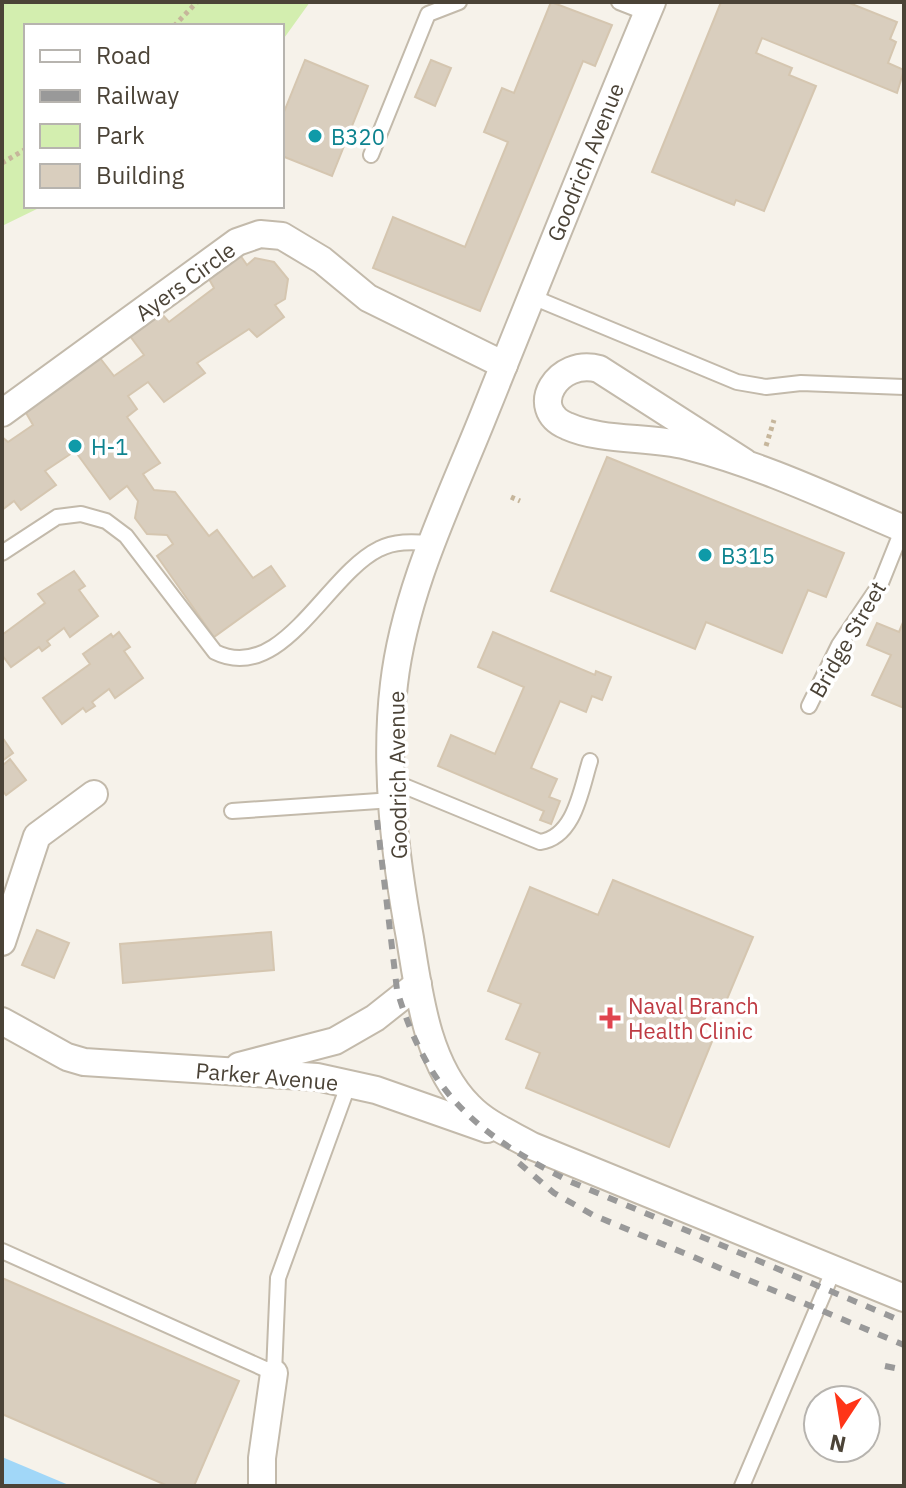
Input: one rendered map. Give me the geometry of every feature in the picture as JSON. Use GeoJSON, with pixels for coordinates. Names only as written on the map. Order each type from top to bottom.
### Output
{"type":"FeatureCollection","features":[{"type":"Feature","properties":{"kind":"street","name":"Goodrich Avenue"},"geometry":{"type":"LineString","coordinates":[[649,8],[530,296],[412,597],[399,654],[392,712],[393,790],[402,894],[418,984],[428,1027],[449,1081],[480,1116],[532,1146],[904,1298]]}},
{"type":"Feature","properties":{"kind":"street","name":"Ayers Circle"},"geometry":{"type":"LineString","coordinates":[[2,413],[237,242],[260,234],[282,236],[322,260],[368,298],[504,365]]}},
{"type":"Feature","properties":{"kind":"street"},"geometry":{"type":"LineString","coordinates":[[754,457],[657,438],[568,427],[552,414],[548,398],[553,383],[570,369],[587,365],[599,369],[754,457],[904,528]]}},
{"type":"Feature","properties":{"kind":"street"},"geometry":{"type":"LineString","coordinates":[[2,942],[37,836],[94,794]]}},
{"type":"Feature","properties":{"kind":"street"},"geometry":{"type":"LineString","coordinates":[[221,1071],[335,1041],[375,1018],[418,984]]}},
{"type":"Feature","properties":{"kind":"street","name":"Parker Avenue"},"geometry":{"type":"LineString","coordinates":[[2,1021],[67,1057],[84,1062],[317,1077],[399,1097],[532,1146]]}},
{"type":"Feature","properties":{"kind":"street"},"geometry":{"type":"LineString","coordinates":[[262,1486],[262,1458],[274,1373]]}},
{"type":"Feature","properties":{"kind":"lane"},"geometry":{"type":"LineString","coordinates":[[371,155],[428,14],[459,2]]}},
{"type":"Feature","properties":{"kind":"lane"},"geometry":{"type":"LineString","coordinates":[[619,2],[649,8]]}},
{"type":"Feature","properties":{"kind":"lane"},"geometry":{"type":"LineString","coordinates":[[530,296],[737,382],[766,387],[801,383],[904,387]]}},
{"type":"Feature","properties":{"kind":"lane"},"geometry":{"type":"LineString","coordinates":[[2,553],[57,517],[81,514],[106,521],[126,536],[215,652],[229,659],[242,660],[269,652],[280,644],[325,594],[366,556],[392,544],[434,543]]}},
{"type":"Feature","properties":{"kind":"lane","name":"Bridge Street"},"geometry":{"type":"LineString","coordinates":[[809,706],[839,645],[881,583],[904,528]]}},
{"type":"Feature","properties":{"kind":"lane"},"geometry":{"type":"LineString","coordinates":[[232,811],[393,790],[540,842],[550,840],[569,823],[590,761]]}},
{"type":"Feature","properties":{"kind":"lane"},"geometry":{"type":"LineString","coordinates":[[2,1251],[274,1373],[278,1278],[349,1083]]}},
{"type":"Feature","properties":{"kind":"lane"},"geometry":{"type":"LineString","coordinates":[[742,1486],[834,1269]]}},
{"type":"Feature","properties":{"kind":"path"},"geometry":{"type":"LineString","coordinates":[[176,24],[197,2]]}},
{"type":"Feature","properties":{"kind":"path"},"geometry":{"type":"LineString","coordinates":[[2,163],[24,150]]}},
{"type":"Feature","properties":{"kind":"path"},"geometry":{"type":"LineString","coordinates":[[754,457],[774,420]]}},
{"type":"Feature","properties":{"kind":"path"},"geometry":{"type":"LineString","coordinates":[[511,497],[520,501]]}},
{"type":"Feature","properties":{"kind":"green space"},"geometry":{"type":"Polygon","coordinates":[[[2,2],[310,2],[284,38],[284,24],[24,24],[24,208],[39,208],[2,226],[2,2]]]}},
{"type":"Feature","properties":{"kind":"water"},"geometry":{"type":"Polygon","coordinates":[[[2,1457],[71,1486],[2,1486],[2,1457]]]}},
{"type":"Feature","properties":{"kind":"building"},"geometry":{"type":"Polygon","coordinates":[[[551,2],[612,25],[595,66],[583,61],[480,311],[373,268],[393,217],[465,247],[508,142],[484,132],[502,88],[514,93],[551,2]]]}},
{"type":"Feature","properties":{"kind":"building"},"geometry":{"type":"Polygon","coordinates":[[[721,2],[847,2],[897,22],[890,39],[896,42],[888,63],[904,70],[897,93],[762,38],[756,53],[792,68],[789,75],[816,86],[764,211],[736,200],[734,205],[652,172],[721,2]]]}},
{"type":"Feature","properties":{"kind":"building","name":"B320"},"geometry":{"type":"Polygon","coordinates":[[[305,60],[368,86],[332,176],[284,157],[284,112],[305,60]]]}},
{"type":"Feature","properties":{"kind":"building"},"geometry":{"type":"Polygon","coordinates":[[[431,60],[451,68],[435,106],[415,97],[431,60]]]}},
{"type":"Feature","properties":{"kind":"building","name":"H-1"},"geometry":{"type":"Polygon","coordinates":[[[240,255],[247,265],[255,258],[274,262],[288,279],[285,299],[275,305],[284,317],[257,337],[249,329],[197,363],[205,373],[164,402],[148,382],[128,396],[137,409],[127,417],[160,463],[143,474],[154,490],[175,492],[209,536],[217,530],[253,578],[271,566],[285,586],[214,637],[157,556],[173,544],[167,535],[147,534],[135,518],[138,501],[127,486],[110,499],[75,451],[45,471],[56,485],[21,510],[14,501],[2,510],[2,437],[8,442],[33,425],[25,411],[100,358],[114,376],[144,355],[130,336],[162,314],[169,322],[214,288],[209,279],[240,255]]]}},
{"type":"Feature","properties":{"kind":"building","name":"B315"},"geometry":{"type":"Polygon","coordinates":[[[607,457],[844,553],[826,597],[808,590],[782,653],[706,622],[695,649],[551,591],[607,457]]]}},
{"type":"Feature","properties":{"kind":"building"},"geometry":{"type":"Polygon","coordinates":[[[74,571],[85,586],[79,590],[98,616],[70,637],[64,628],[47,641],[50,645],[42,651],[39,647],[11,667],[2,655],[2,635],[45,603],[38,594],[74,571]]]}},
{"type":"Feature","properties":{"kind":"building"},"geometry":{"type":"Polygon","coordinates":[[[904,620],[904,708],[872,695],[891,655],[867,645],[877,623],[899,632],[904,620]]]}},
{"type":"Feature","properties":{"kind":"building"},"geometry":{"type":"Polygon","coordinates":[[[119,632],[130,647],[124,651],[143,678],[115,698],[109,689],[92,702],[95,706],[86,712],[83,708],[62,724],[43,698],[90,664],[83,654],[111,634],[113,637],[119,632]]]}},
{"type":"Feature","properties":{"kind":"building"},"geometry":{"type":"Polygon","coordinates":[[[493,632],[595,675],[596,671],[611,677],[602,700],[592,696],[586,712],[560,701],[531,768],[557,779],[549,797],[560,801],[551,824],[540,820],[544,811],[438,766],[451,735],[495,754],[524,687],[478,667],[493,632]]]}},
{"type":"Feature","properties":{"kind":"building"},"geometry":{"type":"Polygon","coordinates":[[[2,737],[13,753],[2,761],[2,737]]]}},
{"type":"Feature","properties":{"kind":"building"},"geometry":{"type":"Polygon","coordinates":[[[10,759],[26,780],[6,795],[2,790],[2,766],[10,759]]]}},
{"type":"Feature","properties":{"kind":"building","name":"Naval Branch Health Clinic"},"geometry":{"type":"Polygon","coordinates":[[[613,880],[753,937],[725,1004],[713,999],[699,1033],[713,1039],[669,1147],[526,1088],[540,1053],[506,1039],[521,1004],[488,991],[530,887],[598,915],[613,880]]]}},
{"type":"Feature","properties":{"kind":"building"},"geometry":{"type":"Polygon","coordinates":[[[37,930],[69,943],[54,978],[22,965],[37,930]]]}},
{"type":"Feature","properties":{"kind":"building"},"geometry":{"type":"Polygon","coordinates":[[[271,932],[274,970],[123,983],[120,944],[271,932]]]}},
{"type":"Feature","properties":{"kind":"building"},"geometry":{"type":"Polygon","coordinates":[[[2,1278],[239,1381],[194,1486],[168,1486],[2,1414],[2,1278]]]}},
{"type":"Feature","properties":{"kind":"railway"},"geometry":{"type":"LineString","coordinates":[[377,820],[397,990],[423,1056],[459,1106],[507,1146],[569,1181],[904,1322]]}},
{"type":"Feature","properties":{"kind":"railway"},"geometry":{"type":"LineString","coordinates":[[519,1163],[554,1193],[593,1215],[904,1345]]}},
{"type":"Feature","properties":{"kind":"railway"},"geometry":{"type":"LineString","coordinates":[[885,1366],[904,1370]]}},
{"type":"Feature","properties":{"kind":"place","name":"B320"},"geometry":{"type":"Point","coordinates":[315,136]}},
{"type":"Feature","properties":{"kind":"place","name":"H-1"},"geometry":{"type":"Point","coordinates":[75,446]}},
{"type":"Feature","properties":{"kind":"place","name":"B315"},"geometry":{"type":"Point","coordinates":[705,555]}},
{"type":"Feature","properties":{"kind":"place","name":"Naval Branch Health Clinic"},"geometry":{"type":"Point","coordinates":[610,1018]}}]}
